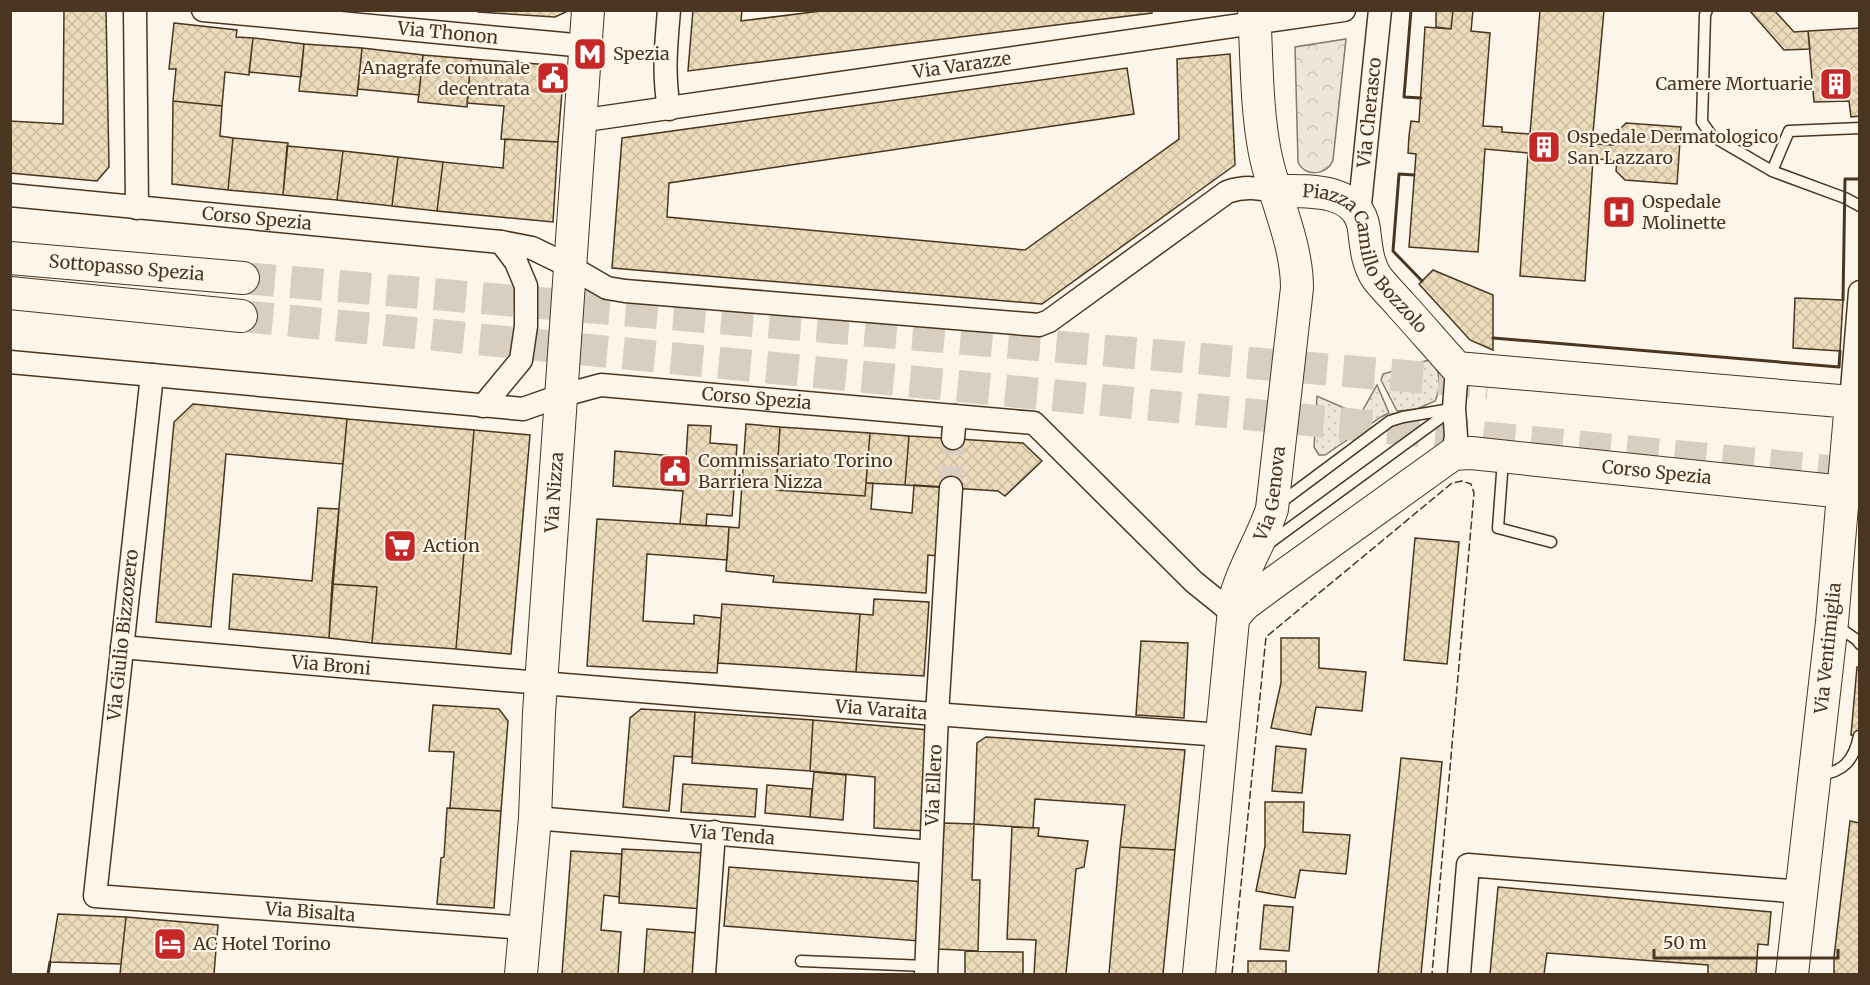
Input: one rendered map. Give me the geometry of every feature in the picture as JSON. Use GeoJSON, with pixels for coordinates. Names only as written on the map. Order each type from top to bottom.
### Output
{"type":"FeatureCollection","features":[{"type":"Feature","properties":{"kind":"street"},"geometry":{"type":"LineString","coordinates":[[135,10],[137,208]]}},
{"type":"Feature","properties":{"kind":"street","name":"Via Thonon"},"geometry":{"type":"LineString","coordinates":[[203,10],[585,46]]}},
{"type":"Feature","properties":{"kind":"street","name":"Via Nizza"},"geometry":{"type":"LineString","coordinates":[[521,975],[534,818],[588,10]]}},
{"type":"Feature","properties":{"kind":"street"},"geometry":{"type":"LineString","coordinates":[[669,10],[664,71],[669,109]]}},
{"type":"Feature","properties":{"kind":"street","name":"Via Varazze"},"geometry":{"type":"LineString","coordinates":[[579,121],[669,109],[1255,17],[1344,10]]}},
{"type":"Feature","properties":{"kind":"street","name":"Via Cherasco"},"geometry":{"type":"LineString","coordinates":[[1359,214],[1380,10]]}},
{"type":"Feature","properties":{"kind":"street","name":"Via Genova"},"geometry":{"type":"LineString","coordinates":[[1199,975],[1235,599],[1239,583],[1267,526],[1272,509],[1297,288],[1296,264],[1265,154],[1255,17]]}},
{"type":"Feature","properties":{"kind":"street","name":"Piazza Camillo Bozzolo"},"geometry":{"type":"LineString","coordinates":[[1039,325],[1049,321],[1227,192],[1240,187],[1254,187],[1275,191],[1307,192],[1333,195],[1344,200],[1359,214],[1364,226],[1369,259],[1376,277],[1457,368]]}},
{"type":"Feature","properties":{"kind":"street","name":"Corso Spezia"},"geometry":{"type":"LineString","coordinates":[[10,195],[501,242],[532,248],[570,266],[607,288],[625,291],[1039,325]]}},
{"type":"Feature","properties":{"kind":"street"},"geometry":{"type":"LineString","coordinates":[[483,406],[521,360],[526,326],[526,286],[516,262],[501,242]]}},
{"type":"Feature","properties":{"kind":"street","name":"Sottopasso Spezia"},"geometry":{"type":"LineString","coordinates":[[10,258],[243,278]]}},
{"type":"Feature","properties":{"kind":"street"},"geometry":{"type":"LineString","coordinates":[[1235,615],[1245,604],[1452,454],[1455,436],[1454,408],[1457,368],[1855,403],[1860,292]]}},
{"type":"Feature","properties":{"kind":"street","name":"Sottopasso Spezia"},"geometry":{"type":"LineString","coordinates":[[10,293],[240,316]]}},
{"type":"Feature","properties":{"kind":"street","name":"Corso Spezia"},"geometry":{"type":"LineString","coordinates":[[10,362],[523,409],[601,385],[954,427],[1034,423],[1194,582],[1235,615]]}},
{"type":"Feature","properties":{"kind":"street","name":"Via Giulio Bizzozero"},"geometry":{"type":"LineString","coordinates":[[95,896],[152,375]]}},
{"type":"Feature","properties":{"kind":"street","name":"Via Ventimiglia"},"geometry":{"type":"LineString","coordinates":[[1792,975],[1832,622],[1852,493],[1855,403]]}},
{"type":"Feature","properties":{"kind":"street","name":"Corso Spezia"},"geometry":{"type":"LineString","coordinates":[[1452,454],[1471,453],[1852,493]]}},
{"type":"Feature","properties":{"kind":"street","name":"Via Ellero"},"geometry":{"type":"LineString","coordinates":[[926,970],[951,488]]}},
{"type":"Feature","properties":{"kind":"street","name":"Via Broni"},"geometry":{"type":"LineString","coordinates":[[122,647],[542,684]]}},
{"type":"Feature","properties":{"kind":"street","name":"Via Varaita"},"geometry":{"type":"LineString","coordinates":[[542,684],[1222,735]]}},
{"type":"Feature","properties":{"kind":"street","name":"Via Tenda"},"geometry":{"type":"LineString","coordinates":[[534,818],[931,852]]}},
{"type":"Feature","properties":{"kind":"street"},"geometry":{"type":"LineString","coordinates":[[704,975],[714,832]]}},
{"type":"Feature","properties":{"kind":"street"},"geometry":{"type":"LineString","coordinates":[[1459,975],[1468,865],[1801,892]]}},
{"type":"Feature","properties":{"kind":"street","name":"Via Bisalta"},"geometry":{"type":"LineString","coordinates":[[95,896],[525,927]]}},
{"type":"Feature","properties":{"kind":"lane"},"geometry":{"type":"LineString","coordinates":[[1707,10],[1702,122],[1712,136],[1772,171],[1845,198],[1860,206]]}},
{"type":"Feature","properties":{"kind":"lane"},"geometry":{"type":"LineString","coordinates":[[1772,171],[1789,131],[1860,128]]}},
{"type":"Feature","properties":{"kind":"lane"},"geometry":{"type":"LineString","coordinates":[[1272,509],[1311,478],[1390,422],[1403,417],[1454,408]]}},
{"type":"Feature","properties":{"kind":"lane"},"geometry":{"type":"LineString","coordinates":[[1252,555],[1454,408]]}},
{"type":"Feature","properties":{"kind":"lane"},"geometry":{"type":"LineString","coordinates":[[1503,457],[1498,528],[1551,542]]}},
{"type":"Feature","properties":{"kind":"lane"},"geometry":{"type":"LineString","coordinates":[[1832,622],[1860,644]]}},
{"type":"Feature","properties":{"kind":"lane"},"geometry":{"type":"LineString","coordinates":[[1814,775],[1831,774],[1846,763],[1855,752],[1859,736]]}},
{"type":"Feature","properties":{"kind":"lane"},"geometry":{"type":"LineString","coordinates":[[801,961],[926,970]]}},
{"type":"Feature","properties":{"kind":"green space"},"geometry":{"type":"Polygon","coordinates":[[[1346,39],[1333,160],[1322,171],[1316,173],[1306,171],[1298,162],[1295,47],[1346,39]]]}},
{"type":"Feature","properties":{"kind":"green space"},"geometry":{"type":"Polygon","coordinates":[[[1432,359],[1439,379],[1439,390],[1435,401],[1417,409],[1397,411],[1381,380],[1383,374],[1432,359]]]}},
{"type":"Feature","properties":{"kind":"green space"},"geometry":{"type":"Polygon","coordinates":[[[1377,385],[1389,413],[1325,455],[1319,455],[1314,447],[1317,396],[1360,415],[1377,385]]]}},
{"type":"Feature","properties":{"kind":"building"},"geometry":{"type":"Polygon","coordinates":[[[64,10],[106,10],[109,167],[97,181],[10,173],[10,121],[63,124],[64,10]]]}},
{"type":"Feature","properties":{"kind":"building"},"geometry":{"type":"Polygon","coordinates":[[[478,10],[570,10],[555,17],[478,12],[478,10]]]}},
{"type":"Feature","properties":{"kind":"building"},"geometry":{"type":"Polygon","coordinates":[[[693,10],[742,10],[741,21],[829,10],[1152,10],[1152,13],[688,71],[693,10]]]}},
{"type":"Feature","properties":{"kind":"building"},"geometry":{"type":"Polygon","coordinates":[[[1436,10],[1453,10],[1451,29],[1436,27],[1436,10]]]}},
{"type":"Feature","properties":{"kind":"building","name":"Ospedale Dermatologico San Lazzaro"},"geometry":{"type":"Polygon","coordinates":[[[1453,10],[1473,10],[1471,31],[1490,33],[1483,126],[1502,127],[1502,132],[1530,134],[1540,10],[1604,10],[1592,144],[1614,145],[1615,134],[1626,123],[1681,127],[1677,184],[1625,180],[1616,171],[1617,160],[1593,159],[1585,281],[1520,276],[1528,153],[1485,149],[1478,252],[1409,247],[1416,154],[1408,153],[1409,136],[1411,121],[1419,122],[1425,27],[1451,29],[1453,10]]]}},
{"type":"Feature","properties":{"kind":"building"},"geometry":{"type":"Polygon","coordinates":[[[1749,10],[1774,10],[1794,32],[1808,31],[1810,49],[1784,50],[1749,10]]]}},
{"type":"Feature","properties":{"kind":"building"},"geometry":{"type":"Polygon","coordinates":[[[174,23],[237,30],[236,37],[253,38],[249,75],[225,72],[222,106],[173,101],[176,69],[169,69],[174,23]]]}},
{"type":"Feature","properties":{"kind":"building","name":"Camere Mortuarie"},"geometry":{"type":"Polygon","coordinates":[[[1860,28],[1860,116],[1851,117],[1849,101],[1814,102],[1808,31],[1860,28]]]}},
{"type":"Feature","properties":{"kind":"building"},"geometry":{"type":"Polygon","coordinates":[[[253,38],[304,44],[301,77],[249,72],[253,38]]]}},
{"type":"Feature","properties":{"kind":"building"},"geometry":{"type":"Polygon","coordinates":[[[304,44],[362,48],[357,96],[299,91],[304,44]]]}},
{"type":"Feature","properties":{"kind":"building"},"geometry":{"type":"Polygon","coordinates":[[[362,48],[423,55],[419,95],[358,89],[362,48]]]}},
{"type":"Feature","properties":{"kind":"building"},"geometry":{"type":"Polygon","coordinates":[[[1230,54],[1235,165],[1042,304],[612,268],[622,138],[1127,68],[1134,114],[669,183],[667,217],[1025,250],[1179,139],[1177,59],[1230,54]]]}},
{"type":"Feature","properties":{"kind":"building"},"geometry":{"type":"Polygon","coordinates":[[[423,55],[471,59],[467,107],[418,102],[423,55]]]}},
{"type":"Feature","properties":{"kind":"building"},"geometry":{"type":"Polygon","coordinates":[[[471,59],[564,66],[558,142],[501,139],[504,106],[467,103],[471,59]]]}},
{"type":"Feature","properties":{"kind":"building"},"geometry":{"type":"Polygon","coordinates":[[[173,101],[222,106],[220,136],[233,138],[228,190],[172,184],[173,101]]]}},
{"type":"Feature","properties":{"kind":"building"},"geometry":{"type":"Polygon","coordinates":[[[233,138],[288,143],[283,195],[228,190],[233,138]]]}},
{"type":"Feature","properties":{"kind":"building"},"geometry":{"type":"Polygon","coordinates":[[[505,139],[558,142],[553,222],[437,211],[443,162],[503,168],[505,139]]]}},
{"type":"Feature","properties":{"kind":"building"},"geometry":{"type":"Polygon","coordinates":[[[287,146],[343,151],[337,200],[283,195],[287,146]]]}},
{"type":"Feature","properties":{"kind":"building"},"geometry":{"type":"Polygon","coordinates":[[[343,151],[398,157],[392,206],[337,200],[343,151]]]}},
{"type":"Feature","properties":{"kind":"building"},"geometry":{"type":"Polygon","coordinates":[[[398,157],[443,162],[437,211],[392,206],[398,157]]]}},
{"type":"Feature","properties":{"kind":"building"},"geometry":{"type":"Polygon","coordinates":[[[1433,270],[1493,295],[1493,350],[1470,340],[1419,284],[1433,270]]]}},
{"type":"Feature","properties":{"kind":"building"},"geometry":{"type":"Polygon","coordinates":[[[1795,298],[1843,300],[1840,351],[1793,348],[1795,298]]]}},
{"type":"Feature","properties":{"kind":"building"},"geometry":{"type":"Polygon","coordinates":[[[193,404],[347,419],[343,464],[226,454],[211,627],[156,622],[174,422],[193,404]]]}},
{"type":"Feature","properties":{"kind":"building","name":"Action"},"geometry":{"type":"Polygon","coordinates":[[[347,419],[474,430],[456,649],[372,643],[377,587],[332,584],[347,419]]]}},
{"type":"Feature","properties":{"kind":"building"},"geometry":{"type":"Polygon","coordinates":[[[746,424],[780,427],[776,490],[865,496],[866,483],[873,483],[871,509],[912,513],[914,485],[946,487],[939,556],[928,555],[926,593],[773,582],[774,576],[726,571],[729,527],[739,528],[746,424]]]}},
{"type":"Feature","properties":{"kind":"building","name":"Commissariato Torino Barriera Nizza"},"geometry":{"type":"Polygon","coordinates":[[[688,425],[711,426],[710,443],[737,445],[732,516],[707,514],[706,526],[680,524],[683,491],[613,486],[615,451],[686,457],[688,425]]]}},
{"type":"Feature","properties":{"kind":"building"},"geometry":{"type":"Polygon","coordinates":[[[780,427],[870,433],[865,496],[776,490],[780,427]]]}},
{"type":"Feature","properties":{"kind":"building"},"geometry":{"type":"Polygon","coordinates":[[[474,430],[530,435],[511,654],[456,649],[474,430]]]}},
{"type":"Feature","properties":{"kind":"building"},"geometry":{"type":"Polygon","coordinates":[[[870,433],[909,436],[905,485],[866,483],[870,433]]]}},
{"type":"Feature","properties":{"kind":"building"},"geometry":{"type":"Polygon","coordinates":[[[909,436],[1023,443],[1042,461],[1005,496],[998,491],[905,485],[909,436]]]}},
{"type":"Feature","properties":{"kind":"building"},"geometry":{"type":"Polygon","coordinates":[[[318,508],[339,509],[329,638],[229,629],[233,574],[312,581],[318,508]]]}},
{"type":"Feature","properties":{"kind":"building"},"geometry":{"type":"Polygon","coordinates":[[[597,519],[729,527],[727,560],[647,554],[643,621],[694,624],[694,615],[721,618],[717,673],[587,666],[597,519]]]}},
{"type":"Feature","properties":{"kind":"building"},"geometry":{"type":"Polygon","coordinates":[[[1415,538],[1459,542],[1447,664],[1404,660],[1415,538]]]}},
{"type":"Feature","properties":{"kind":"building"},"geometry":{"type":"Polygon","coordinates":[[[332,584],[377,587],[372,643],[329,638],[332,584]]]}},
{"type":"Feature","properties":{"kind":"building"},"geometry":{"type":"Polygon","coordinates":[[[874,599],[929,602],[924,676],[856,672],[860,614],[873,615],[874,599]]]}},
{"type":"Feature","properties":{"kind":"building"},"geometry":{"type":"Polygon","coordinates":[[[722,604],[860,614],[856,672],[718,663],[722,604]]]}},
{"type":"Feature","properties":{"kind":"building"},"geometry":{"type":"Polygon","coordinates":[[[1281,638],[1319,638],[1319,668],[1366,672],[1362,711],[1316,707],[1311,735],[1271,728],[1281,683],[1281,638]]]}},
{"type":"Feature","properties":{"kind":"building"},"geometry":{"type":"Polygon","coordinates":[[[1141,641],[1188,643],[1184,718],[1136,715],[1141,641]]]}},
{"type":"Feature","properties":{"kind":"building"},"geometry":{"type":"Polygon","coordinates":[[[1857,667],[1860,667],[1860,736],[1851,735],[1857,667]]]}},
{"type":"Feature","properties":{"kind":"building"},"geometry":{"type":"Polygon","coordinates":[[[433,705],[499,709],[508,721],[501,811],[450,808],[454,752],[429,751],[433,705]]]}},
{"type":"Feature","properties":{"kind":"building"},"geometry":{"type":"Polygon","coordinates":[[[641,709],[695,712],[692,757],[674,756],[669,811],[623,807],[630,718],[641,709]]]}},
{"type":"Feature","properties":{"kind":"building"},"geometry":{"type":"Polygon","coordinates":[[[695,712],[813,720],[810,771],[692,763],[695,712]]]}},
{"type":"Feature","properties":{"kind":"building"},"geometry":{"type":"Polygon","coordinates":[[[813,720],[930,730],[926,831],[874,828],[875,777],[810,771],[813,720]]]}},
{"type":"Feature","properties":{"kind":"building"},"geometry":{"type":"Polygon","coordinates":[[[986,737],[1185,750],[1175,850],[1120,847],[1125,805],[1035,799],[1033,828],[974,824],[977,743],[986,737]]]}},
{"type":"Feature","properties":{"kind":"building"},"geometry":{"type":"Polygon","coordinates":[[[1276,746],[1306,749],[1302,793],[1272,791],[1276,746]]]}},
{"type":"Feature","properties":{"kind":"building"},"geometry":{"type":"Polygon","coordinates":[[[1401,758],[1442,762],[1421,974],[1378,974],[1401,758]]]}},
{"type":"Feature","properties":{"kind":"building"},"geometry":{"type":"Polygon","coordinates":[[[814,772],[846,775],[843,820],[810,817],[814,772]]]}},
{"type":"Feature","properties":{"kind":"building"},"geometry":{"type":"Polygon","coordinates":[[[683,784],[757,789],[755,817],[681,812],[683,784]]]}},
{"type":"Feature","properties":{"kind":"building"},"geometry":{"type":"Polygon","coordinates":[[[767,785],[812,789],[810,817],[765,813],[767,785]]]}},
{"type":"Feature","properties":{"kind":"building"},"geometry":{"type":"Polygon","coordinates":[[[1265,802],[1304,802],[1303,832],[1350,835],[1346,874],[1300,870],[1295,898],[1256,891],[1265,846],[1265,802]]]}},
{"type":"Feature","properties":{"kind":"building"},"geometry":{"type":"Polygon","coordinates":[[[447,808],[501,811],[494,908],[437,904],[441,858],[444,857],[447,808]]]}},
{"type":"Feature","properties":{"kind":"building"},"geometry":{"type":"Polygon","coordinates":[[[1850,821],[1860,823],[1860,974],[1834,974],[1834,957],[1850,821]]]}},
{"type":"Feature","properties":{"kind":"building"},"geometry":{"type":"Polygon","coordinates":[[[944,823],[974,824],[972,880],[980,880],[978,951],[938,949],[944,823]]]}},
{"type":"Feature","properties":{"kind":"building"},"geometry":{"type":"Polygon","coordinates":[[[1012,827],[1039,828],[1038,836],[1088,841],[1084,867],[1076,869],[1066,974],[1034,974],[1036,940],[1007,939],[1012,827]]]}},
{"type":"Feature","properties":{"kind":"building"},"geometry":{"type":"Polygon","coordinates":[[[1120,847],[1175,850],[1163,974],[1109,974],[1120,847]]]}},
{"type":"Feature","properties":{"kind":"building"},"geometry":{"type":"Polygon","coordinates":[[[622,849],[707,853],[704,909],[619,903],[622,849]]]}},
{"type":"Feature","properties":{"kind":"building"},"geometry":{"type":"Polygon","coordinates":[[[571,851],[622,854],[619,897],[604,895],[601,930],[621,932],[618,974],[562,974],[571,851]]]}},
{"type":"Feature","properties":{"kind":"building"},"geometry":{"type":"Polygon","coordinates":[[[729,867],[925,882],[920,941],[724,926],[729,867]]]}},
{"type":"Feature","properties":{"kind":"building"},"geometry":{"type":"Polygon","coordinates":[[[1498,887],[1771,912],[1768,945],[1758,944],[1756,974],[1708,974],[1708,965],[1547,953],[1544,974],[1490,974],[1498,887]]]}},
{"type":"Feature","properties":{"kind":"building"},"geometry":{"type":"Polygon","coordinates":[[[1264,905],[1293,907],[1289,951],[1260,949],[1264,905]]]}},
{"type":"Feature","properties":{"kind":"building"},"geometry":{"type":"Polygon","coordinates":[[[58,914],[126,917],[121,964],[50,962],[58,914]]]}},
{"type":"Feature","properties":{"kind":"building","name":"AC Hotel Torino"},"geometry":{"type":"Polygon","coordinates":[[[126,917],[218,925],[214,974],[120,974],[126,917]]]}},
{"type":"Feature","properties":{"kind":"building"},"geometry":{"type":"Polygon","coordinates":[[[647,929],[699,933],[696,974],[644,974],[647,929]]]}},
{"type":"Feature","properties":{"kind":"building"},"geometry":{"type":"Polygon","coordinates":[[[965,951],[1023,952],[1023,974],[965,974],[965,951]]]}},
{"type":"Feature","properties":{"kind":"building"},"geometry":{"type":"Polygon","coordinates":[[[1248,961],[1286,961],[1286,974],[1248,974],[1248,961]]]}},
{"type":"Feature","properties":{"kind":"tunnel"},"geometry":{"type":"LineString","coordinates":[[243,278],[1488,383]]}},
{"type":"Feature","properties":{"kind":"tunnel"},"geometry":{"type":"LineString","coordinates":[[241,316],[1860,474]]}},
{"type":"Feature","properties":{"kind":"tunnel"},"geometry":{"type":"LineString","coordinates":[[951,488],[953,438]]}},
{"type":"Feature","properties":{"kind":"fence"},"geometry":{"type":"LineString","coordinates":[[1232,974],[1266,637],[1452,483],[1462,481],[1471,484],[1474,493],[1432,974]]}},
{"type":"Feature","properties":{"kind":"wall"},"geometry":{"type":"LineString","coordinates":[[1411,10],[1404,97],[1421,98]]}},
{"type":"Feature","properties":{"kind":"wall"},"geometry":{"type":"LineString","coordinates":[[1414,175],[1399,174],[1393,251],[1422,281]]}},
{"type":"Feature","properties":{"kind":"wall"},"geometry":{"type":"LineString","coordinates":[[1843,300],[1845,179],[1860,179]]}},
{"type":"Feature","properties":{"kind":"wall"},"geometry":{"type":"LineString","coordinates":[[1493,338],[1839,367],[1840,351]]}},
{"type":"Feature","properties":{"kind":"wall"},"geometry":{"type":"LineString","coordinates":[[48,974],[50,962]]}},
{"type":"Feature","properties":{"kind":"place","name":"Spezia"},"geometry":{"type":"Point","coordinates":[590,54]}},
{"type":"Feature","properties":{"kind":"place","name":"Anagrafe comunale decentrata"},"geometry":{"type":"Point","coordinates":[553,78]}},
{"type":"Feature","properties":{"kind":"place","name":"Camere Mortuarie"},"geometry":{"type":"Point","coordinates":[1836,84]}},
{"type":"Feature","properties":{"kind":"place","name":"Ospedale Dermatologico San Lazzaro"},"geometry":{"type":"Point","coordinates":[1544,147]}},
{"type":"Feature","properties":{"kind":"place","name":"Ospedale Molinette"},"geometry":{"type":"Point","coordinates":[1619,212]}},
{"type":"Feature","properties":{"kind":"place","name":"Commissariato Torino Barriera Nizza"},"geometry":{"type":"Point","coordinates":[675,471]}},
{"type":"Feature","properties":{"kind":"place","name":"Action"},"geometry":{"type":"Point","coordinates":[400,546]}},
{"type":"Feature","properties":{"kind":"place","name":"AC Hotel Torino"},"geometry":{"type":"Point","coordinates":[170,944]}}]}
